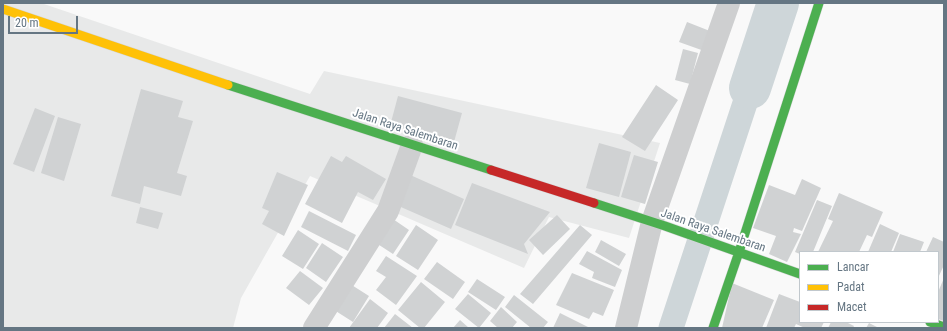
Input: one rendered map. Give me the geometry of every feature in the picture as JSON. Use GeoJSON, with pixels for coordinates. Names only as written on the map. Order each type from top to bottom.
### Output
{"type":"FeatureCollection","features":[{"type":"Feature","properties":{"kind":"main road"},"geometry":{"type":"LineString","coordinates":[[712,328],[739,252],[819,3]]}},
{"type":"Feature","properties":{"kind":"main road","name":"Jalan Raya Salembaran"},"geometry":{"type":"LineString","coordinates":[[3,9],[196,75],[658,224],[799,274]]}},
{"type":"Feature","properties":{"kind":"main road"},"geometry":{"type":"LineString","coordinates":[[933,323],[944,327]]}},
{"type":"Feature","properties":{"kind":"street"},"geometry":{"type":"LineString","coordinates":[[626,328],[729,3]]}},
{"type":"Feature","properties":{"kind":"street"},"geometry":{"type":"LineString","coordinates":[[314,328],[388,211],[412,145]]}},
{"type":"Feature","properties":{"kind":"shaded area"},"geometry":{"type":"Polygon","coordinates":[[[3,3],[41,3],[310,94],[324,71],[660,143],[629,238],[549,217],[524,268],[310,176],[241,298],[233,328],[3,328],[3,3]]]}},
{"type":"Feature","properties":{"kind":"building"},"geometry":{"type":"Polygon","coordinates":[[[687,22],[715,33],[707,52],[679,42],[687,22]]]}},
{"type":"Feature","properties":{"kind":"building"},"geometry":{"type":"Polygon","coordinates":[[[683,49],[698,53],[690,84],[675,80],[683,49]]]}},
{"type":"Feature","properties":{"kind":"building"},"geometry":{"type":"Polygon","coordinates":[[[656,85],[678,100],[645,151],[622,137],[656,85]]]}},
{"type":"Feature","properties":{"kind":"building"},"geometry":{"type":"Polygon","coordinates":[[[141,89],[183,101],[178,117],[193,121],[177,173],[187,176],[181,196],[144,186],[140,204],[111,196],[141,89]]]}},
{"type":"Feature","properties":{"kind":"building"},"geometry":{"type":"Polygon","coordinates":[[[398,96],[462,113],[454,142],[390,126],[398,96]]]}},
{"type":"Feature","properties":{"kind":"building"},"geometry":{"type":"Polygon","coordinates":[[[35,108],[55,116],[34,172],[13,164],[35,108]]]}},
{"type":"Feature","properties":{"kind":"building"},"geometry":{"type":"Polygon","coordinates":[[[58,117],[81,124],[64,181],[41,173],[58,117]]]}},
{"type":"Feature","properties":{"kind":"building"},"geometry":{"type":"Polygon","coordinates":[[[599,143],[631,152],[619,197],[586,188],[599,143]]]}},
{"type":"Feature","properties":{"kind":"building"},"geometry":{"type":"Polygon","coordinates":[[[634,155],[658,162],[645,204],[621,197],[634,155]]]}},
{"type":"Feature","properties":{"kind":"building"},"geometry":{"type":"Polygon","coordinates":[[[331,156],[342,162],[346,156],[386,179],[373,200],[358,192],[342,223],[305,204],[331,156]]]}},
{"type":"Feature","properties":{"kind":"building"},"geometry":{"type":"Polygon","coordinates":[[[277,172],[308,185],[284,236],[262,224],[269,211],[262,208],[277,172]]]}},
{"type":"Feature","properties":{"kind":"building"},"geometry":{"type":"Polygon","coordinates":[[[408,174],[464,199],[451,229],[394,204],[408,174]]]}},
{"type":"Feature","properties":{"kind":"building"},"geometry":{"type":"Polygon","coordinates":[[[802,179],[821,188],[802,231],[794,228],[793,232],[801,234],[787,262],[769,254],[776,236],[753,228],[769,185],[795,195],[802,179]]]}},
{"type":"Feature","properties":{"kind":"building"},"geometry":{"type":"Polygon","coordinates":[[[472,183],[550,212],[524,244],[528,254],[455,225],[472,183]]]}},
{"type":"Feature","properties":{"kind":"building"},"geometry":{"type":"Polygon","coordinates":[[[839,193],[883,212],[872,237],[867,235],[859,251],[818,251],[833,221],[828,219],[839,193]]]}},
{"type":"Feature","properties":{"kind":"building"},"geometry":{"type":"Polygon","coordinates":[[[817,200],[832,206],[813,251],[799,251],[799,254],[795,252],[817,200]]]}},
{"type":"Feature","properties":{"kind":"building"},"geometry":{"type":"Polygon","coordinates":[[[140,207],[163,213],[158,229],[136,223],[140,207]]]}},
{"type":"Feature","properties":{"kind":"building"},"geometry":{"type":"Polygon","coordinates":[[[309,211],[356,235],[348,251],[301,227],[309,211]]]}},
{"type":"Feature","properties":{"kind":"building"},"geometry":{"type":"Polygon","coordinates":[[[557,215],[570,229],[543,255],[529,240],[557,215]]]}},
{"type":"Feature","properties":{"kind":"building"},"geometry":{"type":"Polygon","coordinates":[[[390,217],[409,230],[393,254],[373,241],[390,217]]]}},
{"type":"Feature","properties":{"kind":"building"},"geometry":{"type":"Polygon","coordinates":[[[880,224],[899,233],[891,251],[868,251],[880,224]]]}},
{"type":"Feature","properties":{"kind":"building"},"geometry":{"type":"Polygon","coordinates":[[[416,225],[438,240],[418,270],[396,256],[416,225]]]}},
{"type":"Feature","properties":{"kind":"building"},"geometry":{"type":"Polygon","coordinates":[[[580,225],[592,235],[533,304],[520,294],[580,225]]]}},
{"type":"Feature","properties":{"kind":"building"},"geometry":{"type":"Polygon","coordinates":[[[298,230],[319,244],[303,269],[282,256],[298,230]]]}},
{"type":"Feature","properties":{"kind":"building"},"geometry":{"type":"Polygon","coordinates":[[[900,234],[924,242],[920,251],[893,251],[900,234]]]}},
{"type":"Feature","properties":{"kind":"building"},"geometry":{"type":"Polygon","coordinates":[[[933,237],[944,242],[944,265],[939,276],[939,251],[926,251],[933,237]]]}},
{"type":"Feature","properties":{"kind":"building"},"geometry":{"type":"Polygon","coordinates":[[[601,240],[626,254],[619,266],[595,252],[601,240]]]}},
{"type":"Feature","properties":{"kind":"building"},"geometry":{"type":"Polygon","coordinates":[[[322,243],[343,257],[326,282],[306,268],[322,243]]]}},
{"type":"Feature","properties":{"kind":"building"},"geometry":{"type":"Polygon","coordinates":[[[587,251],[622,270],[615,287],[592,278],[594,272],[579,264],[587,251]]]}},
{"type":"Feature","properties":{"kind":"building"},"geometry":{"type":"Polygon","coordinates":[[[386,256],[417,276],[396,305],[376,290],[386,277],[376,271],[386,256]]]}},
{"type":"Feature","properties":{"kind":"building"},"geometry":{"type":"Polygon","coordinates":[[[437,262],[465,282],[453,299],[424,279],[437,262]]]}},
{"type":"Feature","properties":{"kind":"building"},"geometry":{"type":"Polygon","coordinates":[[[300,271],[323,288],[309,305],[286,288],[300,271]]]}},
{"type":"Feature","properties":{"kind":"building"},"geometry":{"type":"Polygon","coordinates":[[[572,273],[614,290],[603,316],[593,312],[589,319],[556,305],[572,273]]]}},
{"type":"Feature","properties":{"kind":"building"},"geometry":{"type":"Polygon","coordinates":[[[944,278],[944,321],[939,319],[939,290],[944,278]]]}},
{"type":"Feature","properties":{"kind":"building"},"geometry":{"type":"Polygon","coordinates":[[[477,279],[505,297],[496,310],[468,292],[477,279]]]}},
{"type":"Feature","properties":{"kind":"building"},"geometry":{"type":"Polygon","coordinates":[[[347,282],[369,296],[353,322],[331,308],[347,282]]]}},
{"type":"Feature","properties":{"kind":"building"},"geometry":{"type":"Polygon","coordinates":[[[421,282],[445,302],[424,328],[420,328],[398,310],[421,282]]]}},
{"type":"Feature","properties":{"kind":"building"},"geometry":{"type":"Polygon","coordinates":[[[732,283],[774,300],[762,328],[722,328],[732,283]]]}},
{"type":"Feature","properties":{"kind":"building"},"geometry":{"type":"Polygon","coordinates":[[[468,294],[491,313],[479,328],[455,309],[468,294]]]}},
{"type":"Feature","properties":{"kind":"building"},"geometry":{"type":"Polygon","coordinates":[[[779,294],[799,302],[799,323],[824,323],[821,328],[805,328],[796,324],[794,328],[766,328],[779,294]]]}},
{"type":"Feature","properties":{"kind":"building"},"geometry":{"type":"Polygon","coordinates":[[[514,295],[548,322],[543,328],[531,328],[505,307],[514,295]]]}},
{"type":"Feature","properties":{"kind":"building"},"geometry":{"type":"Polygon","coordinates":[[[370,299],[388,313],[377,328],[349,328],[370,299]]]}},
{"type":"Feature","properties":{"kind":"building"},"geometry":{"type":"Polygon","coordinates":[[[501,307],[517,322],[512,328],[498,328],[490,321],[501,307]]]}},
{"type":"Feature","properties":{"kind":"building"},"geometry":{"type":"Polygon","coordinates":[[[560,313],[590,328],[553,328],[560,313]]]}},
{"type":"Feature","properties":{"kind":"building"},"geometry":{"type":"Polygon","coordinates":[[[395,314],[413,328],[384,328],[395,314]]]}},
{"type":"Feature","properties":{"kind":"building"},"geometry":{"type":"Polygon","coordinates":[[[460,320],[469,328],[453,328],[460,320]]]}},
{"type":"Feature","properties":{"kind":"building"},"geometry":{"type":"Polygon","coordinates":[[[830,323],[848,323],[854,326],[853,328],[828,328],[830,323]]]}},
{"type":"Feature","properties":{"kind":"building"},"geometry":{"type":"Polygon","coordinates":[[[869,323],[879,328],[866,328],[869,323]]]}},
{"type":"Feature","properties":{"kind":"waterway"},"geometry":{"type":"LineString","coordinates":[[750,88],[778,3]]}},
{"type":"Feature","properties":{"kind":"waterway"},"geometry":{"type":"LineString","coordinates":[[671,328],[750,88]]}},
{"type":"Feature","properties":{"kind":"traffic: fast"},"geometry":{"type":"LineString","coordinates":[[713,328],[819,3]]}},
{"type":"Feature","properties":{"kind":"traffic: fast"},"geometry":{"type":"LineString","coordinates":[[228,85],[491,170]]}},
{"type":"Feature","properties":{"kind":"traffic: fast"},"geometry":{"type":"LineString","coordinates":[[594,203],[665,226],[799,274]]}},
{"type":"Feature","properties":{"kind":"traffic: fast"},"geometry":{"type":"LineString","coordinates":[[933,323],[944,327]]}},
{"type":"Feature","properties":{"kind":"traffic: slow"},"geometry":{"type":"LineString","coordinates":[[3,9],[228,85]]}},
{"type":"Feature","properties":{"kind":"traffic: jam"},"geometry":{"type":"LineString","coordinates":[[491,170],[594,203]]}}]}
